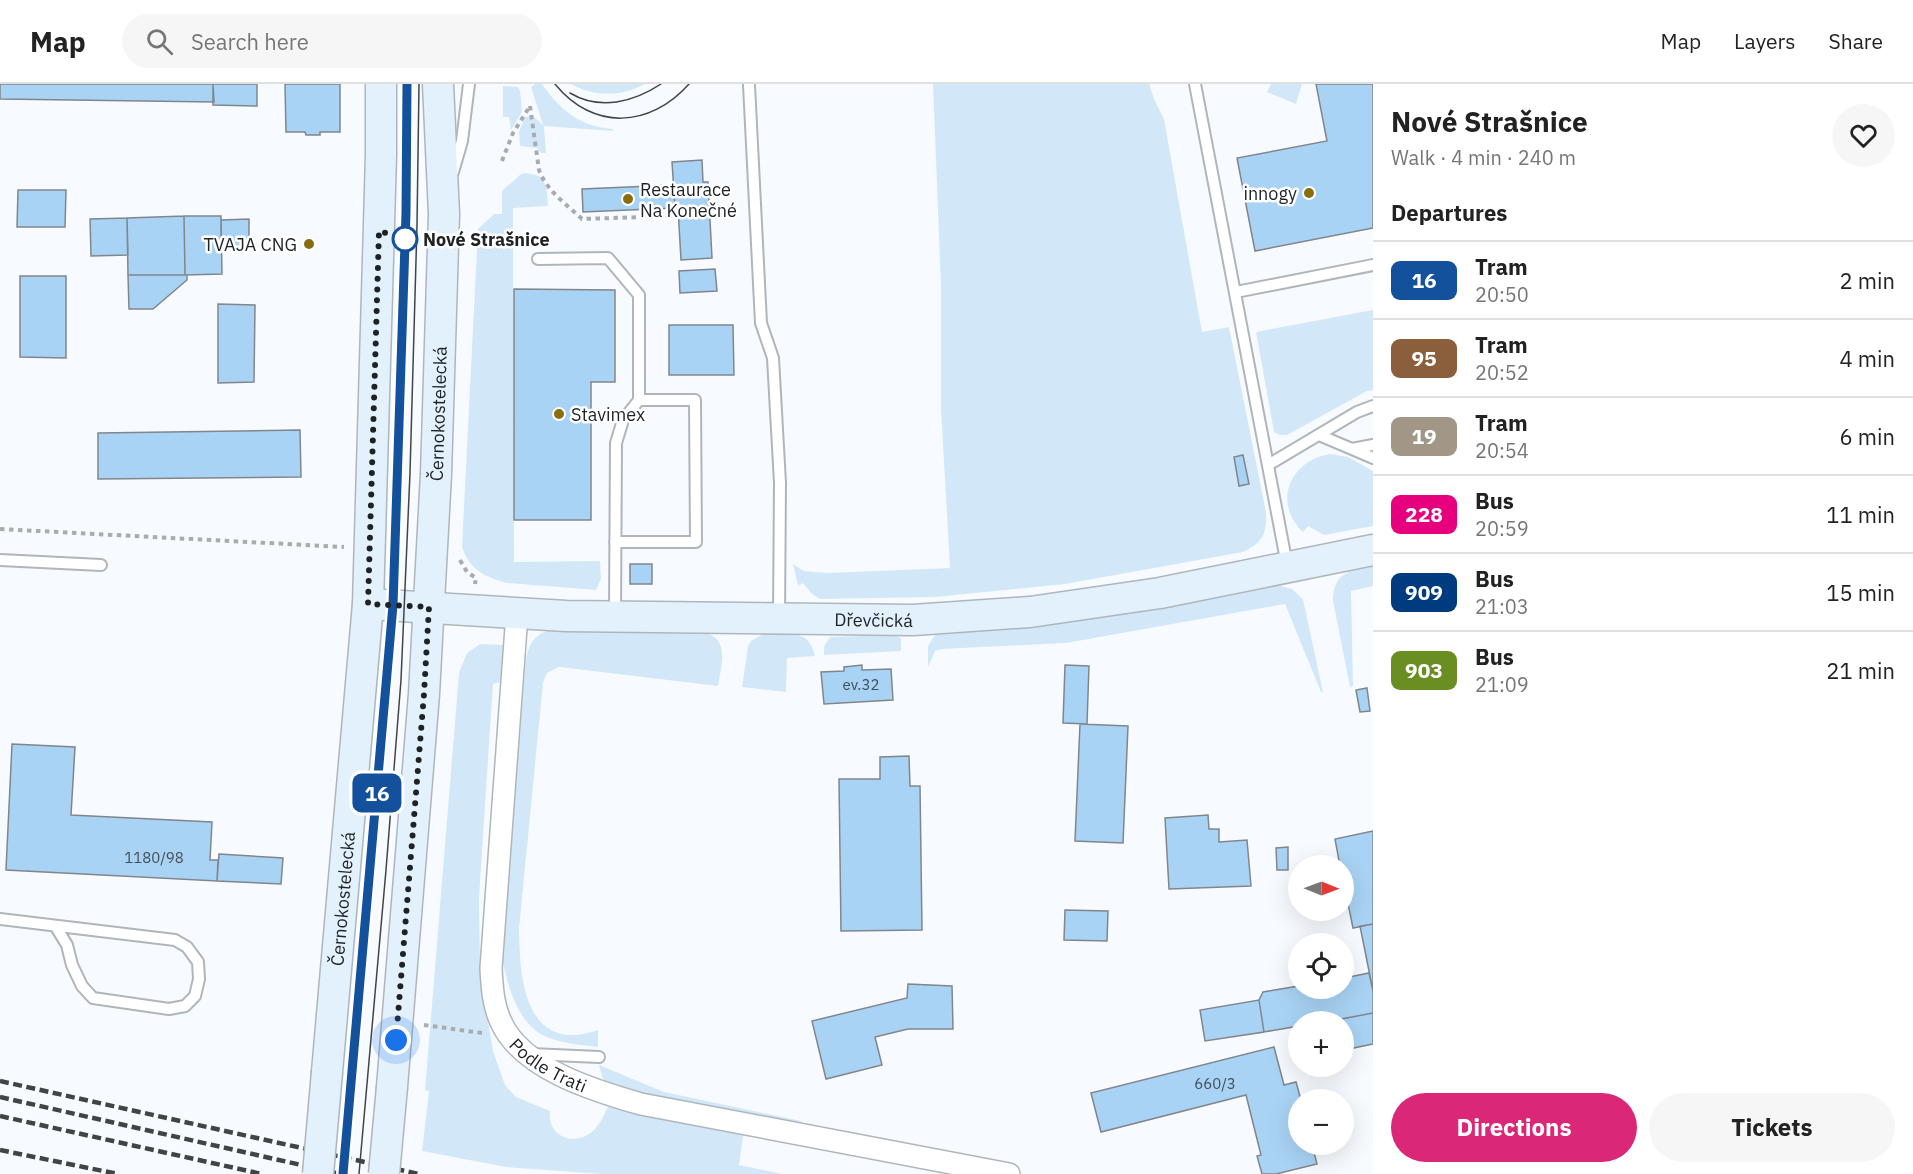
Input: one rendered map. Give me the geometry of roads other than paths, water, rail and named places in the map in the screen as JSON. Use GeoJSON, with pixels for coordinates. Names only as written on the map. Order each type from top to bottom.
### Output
{"type":"FeatureCollection","features":[{"type":"Feature","properties":{"kind":"main road","name":"Černokostelecká"},"geometry":{"type":"LineString","coordinates":[[318,1174],[368,604],[381,84]]}},
{"type":"Feature","properties":{"kind":"main road","name":"Černokostelecká"},"geometry":{"type":"LineString","coordinates":[[384,1174],[424,694],[429,607],[442,317],[444,204],[438,84]]}},
{"type":"Feature","properties":{"kind":"main road","name":"Dřevčická"},"geometry":{"type":"LineString","coordinates":[[368,604],[517,614],[615,617],[913,620],[1030,612],[1160,593],[1373,550]]}},
{"type":"Feature","properties":{"kind":"street","name":"Podle Trati"},"geometry":{"type":"LineString","coordinates":[[517,614],[490,968],[494,1002],[500,1022],[509,1037],[525,1054],[579,1082],[613,1096],[641,1104],[1010,1174]]}},
{"type":"Feature","properties":{"kind":"lane"},"geometry":{"type":"LineString","coordinates":[[444,204],[462,141],[469,84]]}},
{"type":"Feature","properties":{"kind":"lane"},"geometry":{"type":"LineString","coordinates":[[1195,84],[1288,568]]}},
{"type":"Feature","properties":{"kind":"lane"},"geometry":{"type":"LineString","coordinates":[[749,85],[761,322],[773,358],[780,471],[779,620]]}},
{"type":"Feature","properties":{"kind":"lane"},"geometry":{"type":"LineString","coordinates":[[538,259],[608,258],[639,295],[639,400],[623,420],[616,442],[615,617]]}},
{"type":"Feature","properties":{"kind":"lane"},"geometry":{"type":"LineString","coordinates":[[1236,292],[1373,265]]}},
{"type":"Feature","properties":{"kind":"lane"},"geometry":{"type":"LineString","coordinates":[[615,542],[696,542],[695,400],[639,400]]}},
{"type":"Feature","properties":{"kind":"lane"},"geometry":{"type":"LineString","coordinates":[[1268,465],[1357,412],[1373,406]]}},
{"type":"Feature","properties":{"kind":"lane"},"geometry":{"type":"LineString","coordinates":[[1319,435],[1373,458]]}},
{"type":"Feature","properties":{"kind":"lane"},"geometry":{"type":"LineString","coordinates":[[1352,449],[1373,445]]}},
{"type":"Feature","properties":{"kind":"lane"},"geometry":{"type":"LineString","coordinates":[[0,560],[101,565]]}},
{"type":"Feature","properties":{"kind":"lane"},"geometry":{"type":"LineString","coordinates":[[0,920],[175,940],[187,947],[198,962],[200,979],[195,996],[185,1006],[169,1009],[93,998],[82,986],[72,965],[67,945],[56,927]]}},
{"type":"Feature","properties":{"kind":"lane"},"geometry":{"type":"LineString","coordinates":[[525,1054],[599,1057]]}},
{"type":"Feature","properties":{"kind":"tram line"},"geometry":{"type":"LineString","coordinates":[[343,1174],[393,605],[406,213],[407,84]]}},
{"type":"Feature","properties":{"kind":"tram line","name":"16"},"geometry":{"type":"LineString","coordinates":[[343,1174],[393,605],[406,213],[407,84]]}},
{"type":"Feature","properties":{"kind":"tram line"},"geometry":{"type":"LineString","coordinates":[[359,1174],[401,680],[410,473],[419,84]]}},
{"type":"Feature","properties":{"kind":"tram line"},"geometry":{"type":"LineString","coordinates":[[555,84],[570,99],[586,110],[604,116],[622,118],[639,116],[657,109],[674,99],[689,84]]}},
{"type":"Feature","properties":{"kind":"tram line"},"geometry":{"type":"LineString","coordinates":[[570,93],[593,102],[617,102],[640,96],[661,84]]}},
{"type":"Feature","properties":{"kind":"railway"},"geometry":{"type":"LineString","coordinates":[[0,1081],[419,1174]]}},
{"type":"Feature","properties":{"kind":"railway"},"geometry":{"type":"LineString","coordinates":[[0,1097],[341,1174]]}},
{"type":"Feature","properties":{"kind":"railway"},"geometry":{"type":"LineString","coordinates":[[0,1116],[262,1174]]}},
{"type":"Feature","properties":{"kind":"railway"},"geometry":{"type":"LineString","coordinates":[[0,1150],[118,1174]]}},
{"type":"Feature","properties":{"kind":"place","name":"innogy"},"geometry":{"type":"Point","coordinates":[1309,193]}},
{"type":"Feature","properties":{"kind":"place","name":"Restaurace Na Konečné"},"geometry":{"type":"Point","coordinates":[628,199]}},
{"type":"Feature","properties":{"kind":"place","name":"Nové Strašnice"},"geometry":{"type":"Point","coordinates":[405,239]}},
{"type":"Feature","properties":{"kind":"place","name":"TVAJA CNG"},"geometry":{"type":"Point","coordinates":[309,244]}},
{"type":"Feature","properties":{"kind":"place","name":"Stavimex"},"geometry":{"type":"Point","coordinates":[559,414]}}]}
